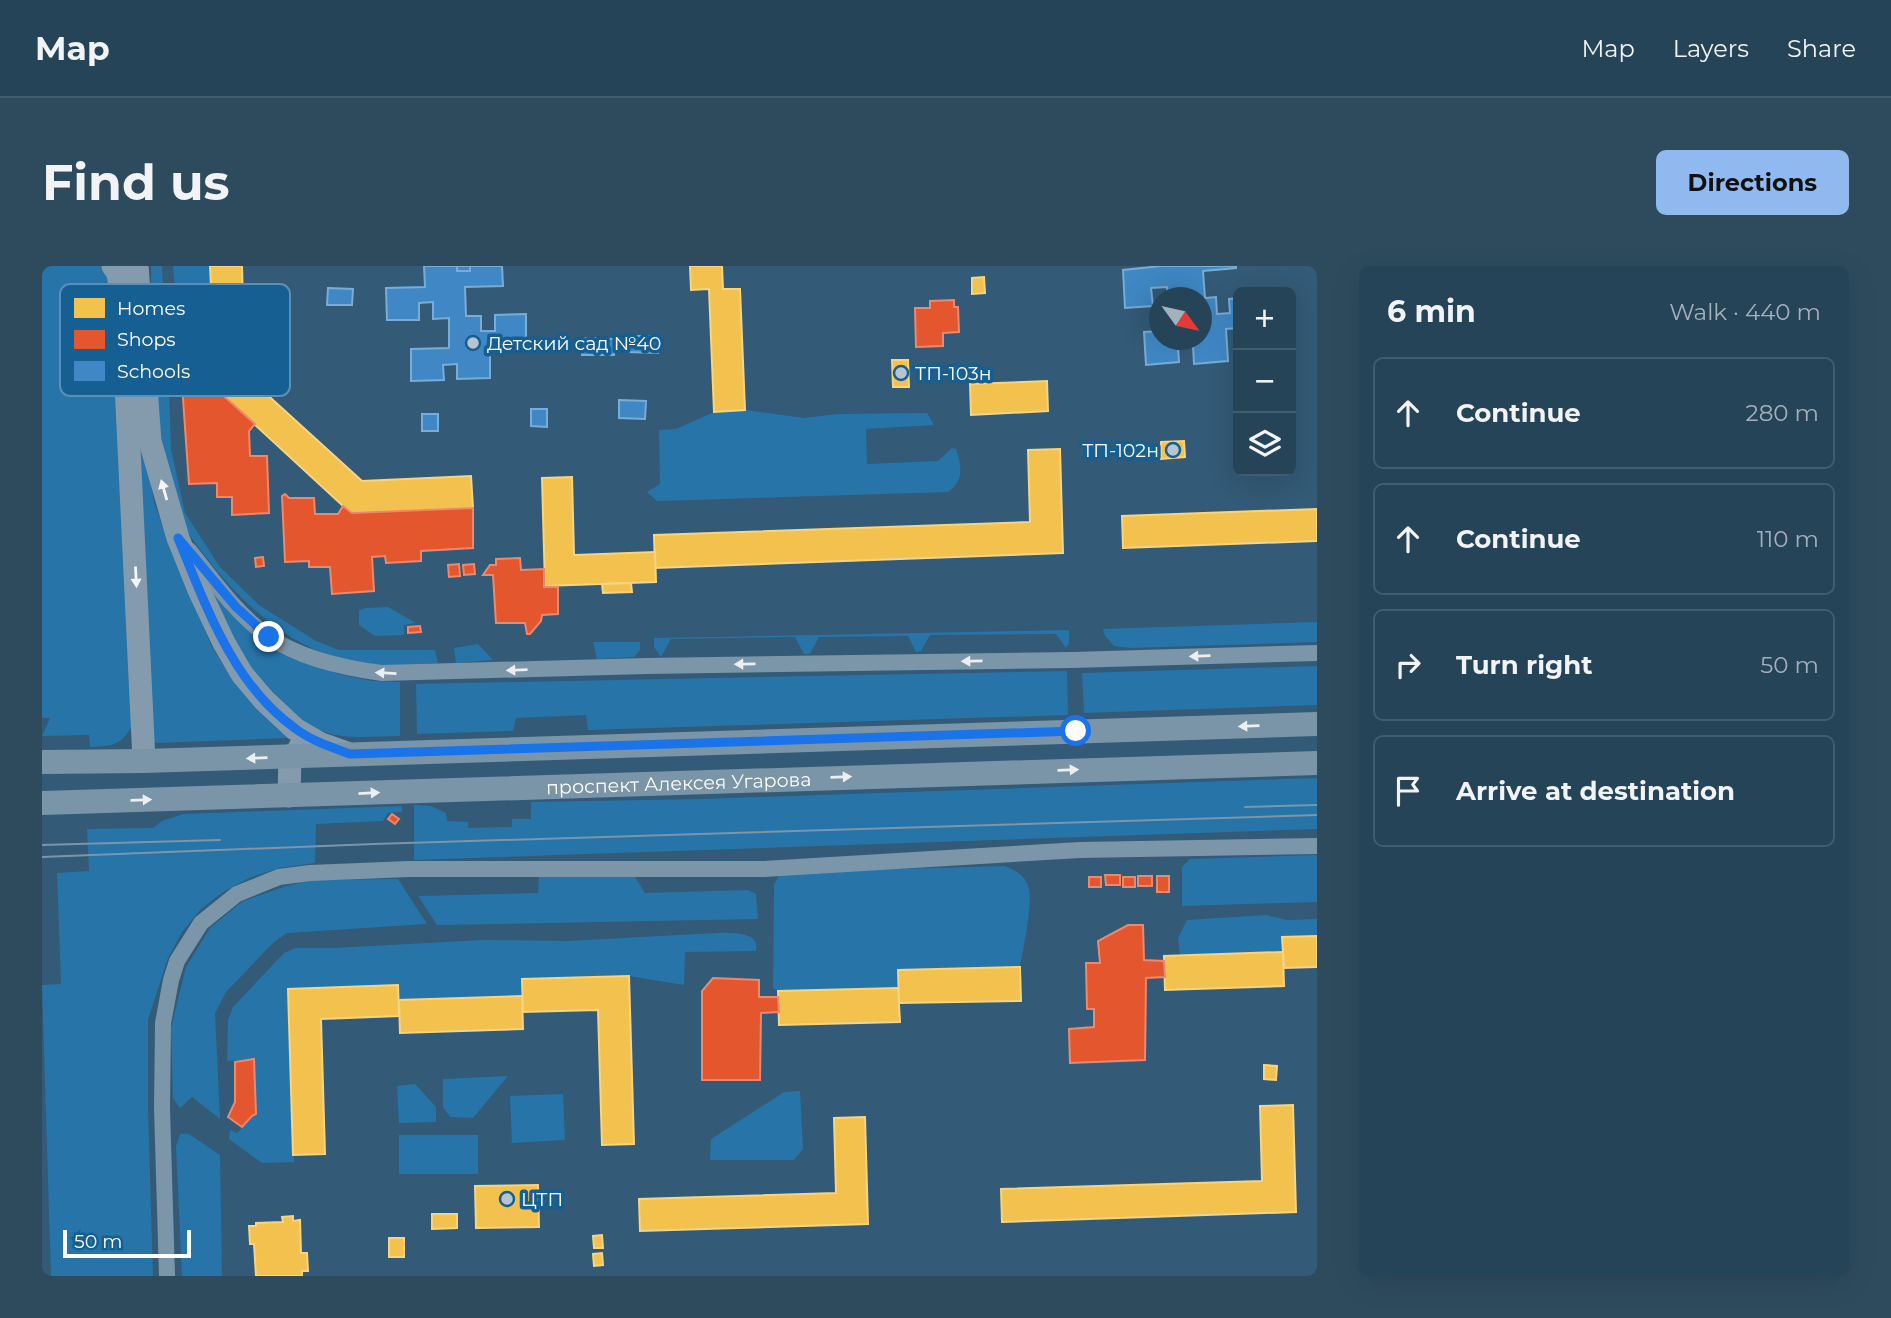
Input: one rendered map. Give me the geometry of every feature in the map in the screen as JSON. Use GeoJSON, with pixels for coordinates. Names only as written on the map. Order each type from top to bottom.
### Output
{"type":"FeatureCollection","features":[{"type":"Feature","properties":{"kind":"main road"},"geometry":{"type":"LineString","coordinates":[[113,266],[118,273],[119,284]]}},
{"type":"Feature","properties":{"kind":"main road"},"geometry":{"type":"LineString","coordinates":[[137,266],[138,284]]}},
{"type":"Feature","properties":{"kind":"main road"},"geometry":{"type":"LineString","coordinates":[[126,396],[144,761]]}},
{"type":"Feature","properties":{"kind":"main road"},"geometry":{"type":"LineString","coordinates":[[147,396],[150,441],[178,538],[219,632],[242,674],[264,700],[295,729],[319,743],[350,754]]}},
{"type":"Feature","properties":{"kind":"main road","name":"проспект Алексея Угарова"},"geometry":{"type":"LineString","coordinates":[[42,762],[290,757],[1317,724]]}},
{"type":"Feature","properties":{"kind":"main road"},"geometry":{"type":"LineString","coordinates":[[289,796],[290,757],[302,744],[295,729]]}},
{"type":"Feature","properties":{"kind":"main road","name":"проспект Алексея Угарова"},"geometry":{"type":"LineString","coordinates":[[42,803],[1317,763]]}},
{"type":"Feature","properties":{"kind":"street"},"geometry":{"type":"LineString","coordinates":[[178,538],[236,607],[269,637],[299,653],[344,668],[382,673],[1317,653]]}},
{"type":"Feature","properties":{"kind":"street"},"geometry":{"type":"LineString","coordinates":[[167,1276],[162,1108],[163,1035],[171,980],[177,961],[201,923],[237,894],[279,877],[409,869],[764,869],[1080,850],[1317,846]]}},
{"type":"Feature","properties":{"kind":"shaded area"},"geometry":{"type":"Polygon","coordinates":[[[42,266],[105,266],[111,284],[60,284],[60,396],[118,396],[134,722],[117,743],[90,747],[89,735],[42,736],[50,718],[42,718],[42,266]]]}},
{"type":"Feature","properties":{"kind":"shaded area"},"geometry":{"type":"Polygon","coordinates":[[[151,266],[162,266],[163,284],[151,284],[151,266]]]}},
{"type":"Feature","properties":{"kind":"shaded area"},"geometry":{"type":"Polygon","coordinates":[[[173,266],[210,266],[211,284],[175,284],[173,266]]]}},
{"type":"Feature","properties":{"kind":"shaded area"},"geometry":{"type":"Polygon","coordinates":[[[137,396],[140,396],[154,502],[172,553],[212,647],[244,693],[288,738],[156,743],[151,739],[137,396]]]}},
{"type":"Feature","properties":{"kind":"shaded area"},"geometry":{"type":"Polygon","coordinates":[[[156,396],[169,396],[171,449],[185,513],[220,567],[259,605],[316,641],[339,650],[435,650],[438,663],[391,666],[363,664],[338,658],[293,638],[253,608],[218,572],[184,526],[167,474],[156,396]]]}},
{"type":"Feature","properties":{"kind":"shaded area"},"geometry":{"type":"Polygon","coordinates":[[[745,410],[804,418],[838,414],[927,413],[934,425],[866,429],[867,464],[938,461],[952,448],[956,449],[960,461],[959,478],[948,492],[657,501],[647,492],[660,484],[659,430],[676,429],[714,412],[745,410]]]}},
{"type":"Feature","properties":{"kind":"shaded area"},"geometry":{"type":"Polygon","coordinates":[[[202,574],[302,662],[342,675],[373,681],[400,682],[400,736],[352,737],[324,732],[302,722],[282,706],[250,666],[223,619],[202,574]]]}},
{"type":"Feature","properties":{"kind":"shaded area"},"geometry":{"type":"Polygon","coordinates":[[[388,607],[416,623],[404,625],[404,635],[375,636],[359,625],[359,610],[388,607]]]}},
{"type":"Feature","properties":{"kind":"shaded area"},"geometry":{"type":"Polygon","coordinates":[[[1317,622],[1317,642],[1130,648],[1114,646],[1105,636],[1103,629],[1317,622]]]}},
{"type":"Feature","properties":{"kind":"shaded area"},"geometry":{"type":"Polygon","coordinates":[[[1069,630],[1069,643],[1066,648],[1056,634],[930,635],[921,651],[916,652],[908,636],[819,637],[810,654],[804,654],[795,637],[671,639],[661,657],[654,647],[654,638],[1069,630]]]}},
{"type":"Feature","properties":{"kind":"shaded area"},"geometry":{"type":"Polygon","coordinates":[[[593,642],[640,642],[640,650],[634,657],[597,659],[593,642]]]}},
{"type":"Feature","properties":{"kind":"shaded area"},"geometry":{"type":"Polygon","coordinates":[[[478,644],[493,660],[456,663],[454,648],[478,644]]]}},
{"type":"Feature","properties":{"kind":"shaded area"},"geometry":{"type":"Polygon","coordinates":[[[1317,666],[1317,705],[1084,713],[1082,673],[1317,666]]]}},
{"type":"Feature","properties":{"kind":"shaded area"},"geometry":{"type":"Polygon","coordinates":[[[1067,671],[1068,715],[588,730],[586,715],[516,718],[513,731],[417,734],[416,684],[1067,671]]]}},
{"type":"Feature","properties":{"kind":"shaded area"},"geometry":{"type":"Polygon","coordinates":[[[1317,778],[1317,829],[414,860],[414,805],[431,806],[446,813],[447,821],[468,822],[468,828],[512,827],[512,819],[531,819],[531,802],[701,799],[1317,778]]]}},
{"type":"Feature","properties":{"kind":"shaded area"},"geometry":{"type":"Polygon","coordinates":[[[402,806],[402,812],[388,813],[383,821],[316,824],[315,863],[279,868],[249,878],[223,892],[201,909],[182,932],[168,958],[148,1020],[153,1276],[51,1276],[42,985],[61,984],[57,873],[89,871],[87,829],[153,828],[162,821],[184,814],[402,806]]]}},
{"type":"Feature","properties":{"kind":"shaded area"},"geometry":{"type":"Polygon","coordinates":[[[1317,855],[1317,902],[1182,906],[1182,867],[1190,859],[1317,855]]]}},
{"type":"Feature","properties":{"kind":"shaded area"},"geometry":{"type":"Polygon","coordinates":[[[1005,866],[1023,877],[1029,890],[1028,923],[1020,967],[898,970],[898,988],[778,991],[773,988],[774,885],[778,877],[786,872],[1005,866]]]}},
{"type":"Feature","properties":{"kind":"shaded area"},"geometry":{"type":"Polygon","coordinates":[[[632,872],[645,893],[748,890],[756,894],[758,919],[437,925],[418,896],[538,893],[539,877],[632,872]]]}},
{"type":"Feature","properties":{"kind":"shaded area"},"geometry":{"type":"Polygon","coordinates":[[[398,879],[427,924],[287,933],[273,943],[226,992],[215,1013],[220,1119],[192,1097],[180,1108],[173,1098],[171,1028],[186,967],[210,928],[243,901],[283,887],[312,880],[398,879]]]}},
{"type":"Feature","properties":{"kind":"shaded area"},"geometry":{"type":"Polygon","coordinates":[[[1267,915],[1287,920],[1317,919],[1317,936],[1283,952],[1180,956],[1178,938],[1187,920],[1267,915]]]}},
{"type":"Feature","properties":{"kind":"shaded area"},"geometry":{"type":"Polygon","coordinates":[[[724,933],[752,938],[756,943],[756,951],[685,952],[684,985],[629,976],[522,979],[522,996],[399,1000],[398,985],[288,989],[294,1162],[262,1163],[229,1139],[230,1130],[237,1133],[256,1114],[254,1060],[227,1061],[228,1020],[233,1007],[284,953],[295,948],[483,940],[568,941],[724,933]]]}},
{"type":"Feature","properties":{"kind":"shaded area"},"geometry":{"type":"Polygon","coordinates":[[[508,1076],[473,1118],[450,1117],[443,1107],[443,1079],[508,1076]]]}},
{"type":"Feature","properties":{"kind":"shaded area"},"geometry":{"type":"Polygon","coordinates":[[[415,1084],[436,1107],[436,1122],[399,1123],[397,1086],[415,1084]]]}},
{"type":"Feature","properties":{"kind":"shaded area"},"geometry":{"type":"Polygon","coordinates":[[[800,1091],[803,1149],[794,1160],[710,1160],[711,1139],[784,1092],[800,1091]]]}},
{"type":"Feature","properties":{"kind":"shaded area"},"geometry":{"type":"Polygon","coordinates":[[[563,1094],[565,1140],[512,1143],[510,1096],[563,1094]]]}},
{"type":"Feature","properties":{"kind":"shaded area"},"geometry":{"type":"Polygon","coordinates":[[[180,1134],[189,1134],[220,1155],[222,1276],[182,1276],[176,1146],[180,1134]]]}},
{"type":"Feature","properties":{"kind":"shaded area"},"geometry":{"type":"Polygon","coordinates":[[[399,1135],[478,1135],[478,1174],[399,1174],[399,1135]]]}},
{"type":"Feature","properties":{"kind":"building: Homes"},"geometry":{"type":"Polygon","coordinates":[[[210,266],[242,266],[242,284],[211,284],[210,266]]]}},
{"type":"Feature","properties":{"kind":"building: Homes"},"geometry":{"type":"Polygon","coordinates":[[[690,266],[722,266],[723,289],[740,289],[745,410],[714,412],[709,289],[691,290],[690,266]]]}},
{"type":"Feature","properties":{"kind":"building: Homes"},"geometry":{"type":"Polygon","coordinates":[[[984,277],[985,293],[972,294],[972,278],[984,277]]]}},
{"type":"Feature","properties":{"kind":"building: Homes","name":"ТП-103н"},"geometry":{"type":"Polygon","coordinates":[[[892,360],[908,360],[909,387],[893,387],[892,360]]]}},
{"type":"Feature","properties":{"kind":"building: Homes"},"geometry":{"type":"Polygon","coordinates":[[[1047,381],[1048,411],[971,415],[970,384],[1047,381]]]}},
{"type":"Feature","properties":{"kind":"building: Homes"},"geometry":{"type":"Polygon","coordinates":[[[224,396],[269,396],[362,481],[471,476],[473,508],[352,513],[224,396]]]}},
{"type":"Feature","properties":{"kind":"building: Homes","name":"ТП-102н"},"geometry":{"type":"Polygon","coordinates":[[[1184,441],[1185,457],[1161,459],[1161,442],[1184,441]]]}},
{"type":"Feature","properties":{"kind":"building: Homes"},"geometry":{"type":"Polygon","coordinates":[[[1060,449],[1063,553],[655,568],[654,535],[1030,522],[1028,450],[1060,449]]]}},
{"type":"Feature","properties":{"kind":"building: Homes"},"geometry":{"type":"Polygon","coordinates":[[[572,477],[574,555],[655,552],[656,582],[545,586],[542,478],[572,477]]]}},
{"type":"Feature","properties":{"kind":"building: Homes"},"geometry":{"type":"Polygon","coordinates":[[[1317,509],[1317,541],[1123,548],[1122,516],[1317,509]]]}},
{"type":"Feature","properties":{"kind":"building: Homes"},"geometry":{"type":"Polygon","coordinates":[[[631,583],[632,592],[603,593],[602,584],[631,583]]]}},
{"type":"Feature","properties":{"kind":"building: Homes"},"geometry":{"type":"Polygon","coordinates":[[[1317,936],[1317,967],[1284,968],[1282,937],[1317,936]]]}},
{"type":"Feature","properties":{"kind":"building: Homes"},"geometry":{"type":"Polygon","coordinates":[[[1283,952],[1284,986],[1165,990],[1164,956],[1283,952]]]}},
{"type":"Feature","properties":{"kind":"building: Homes"},"geometry":{"type":"Polygon","coordinates":[[[1020,967],[1021,1001],[899,1003],[898,970],[1020,967]]]}},
{"type":"Feature","properties":{"kind":"building: Homes"},"geometry":{"type":"Polygon","coordinates":[[[629,976],[634,1144],[602,1145],[598,1010],[523,1012],[522,979],[629,976]]]}},
{"type":"Feature","properties":{"kind":"building: Homes"},"geometry":{"type":"Polygon","coordinates":[[[398,985],[399,1016],[321,1019],[325,1154],[293,1155],[288,989],[398,985]]]}},
{"type":"Feature","properties":{"kind":"building: Homes"},"geometry":{"type":"Polygon","coordinates":[[[898,988],[900,1022],[779,1025],[778,991],[898,988]]]}},
{"type":"Feature","properties":{"kind":"building: Homes"},"geometry":{"type":"Polygon","coordinates":[[[522,996],[523,1029],[400,1033],[399,1000],[522,996]]]}},
{"type":"Feature","properties":{"kind":"building: Homes"},"geometry":{"type":"Polygon","coordinates":[[[1264,1065],[1277,1066],[1276,1080],[1264,1079],[1264,1065]]]}},
{"type":"Feature","properties":{"kind":"building: Homes"},"geometry":{"type":"Polygon","coordinates":[[[1293,1105],[1296,1212],[1002,1222],[1001,1189],[1262,1181],[1260,1106],[1293,1105]]]}},
{"type":"Feature","properties":{"kind":"building: Homes"},"geometry":{"type":"Polygon","coordinates":[[[865,1117],[868,1224],[640,1231],[639,1199],[836,1193],[834,1118],[865,1117]]]}},
{"type":"Feature","properties":{"kind":"building: Homes","name":"ЦТП"},"geometry":{"type":"Polygon","coordinates":[[[538,1185],[539,1227],[476,1228],[475,1186],[538,1185]]]}},
{"type":"Feature","properties":{"kind":"building: Homes"},"geometry":{"type":"Polygon","coordinates":[[[432,1214],[457,1214],[457,1228],[432,1229],[432,1214]]]}},
{"type":"Feature","properties":{"kind":"building: Homes"},"geometry":{"type":"Polygon","coordinates":[[[293,1216],[293,1221],[300,1220],[301,1253],[307,1253],[308,1271],[302,1271],[302,1276],[256,1276],[254,1244],[250,1244],[249,1226],[256,1226],[256,1223],[283,1222],[282,1217],[293,1216]]]}},
{"type":"Feature","properties":{"kind":"building: Homes"},"geometry":{"type":"Polygon","coordinates":[[[602,1235],[603,1248],[594,1248],[593,1236],[602,1235]]]}},
{"type":"Feature","properties":{"kind":"building: Homes"},"geometry":{"type":"Polygon","coordinates":[[[389,1238],[404,1238],[404,1257],[389,1257],[389,1238]]]}},
{"type":"Feature","properties":{"kind":"building: Homes"},"geometry":{"type":"Polygon","coordinates":[[[602,1253],[603,1265],[594,1266],[593,1254],[602,1253]]]}},
{"type":"Feature","properties":{"kind":"building: Shops"},"geometry":{"type":"Polygon","coordinates":[[[954,300],[954,307],[958,307],[959,332],[943,333],[943,346],[916,347],[915,308],[930,308],[930,301],[954,300]]]}},
{"type":"Feature","properties":{"kind":"building: Shops"},"geometry":{"type":"Polygon","coordinates":[[[183,396],[224,396],[255,424],[249,431],[250,456],[267,456],[269,513],[232,515],[232,497],[217,497],[217,483],[189,484],[183,396]]]}},
{"type":"Feature","properties":{"kind":"building: Shops"},"geometry":{"type":"Polygon","coordinates":[[[285,494],[289,498],[314,498],[315,514],[338,514],[343,506],[352,513],[473,508],[473,548],[421,551],[421,561],[386,563],[385,556],[372,557],[374,591],[332,594],[330,567],[309,567],[309,561],[285,562],[282,496],[285,494]]]}},
{"type":"Feature","properties":{"kind":"building: Shops"},"geometry":{"type":"Polygon","coordinates":[[[263,557],[264,566],[256,567],[255,558],[263,557]]]}},
{"type":"Feature","properties":{"kind":"building: Shops"},"geometry":{"type":"Polygon","coordinates":[[[520,558],[521,570],[544,569],[544,587],[558,587],[558,614],[542,615],[541,621],[530,634],[527,634],[525,623],[496,623],[493,575],[483,575],[490,565],[496,565],[496,559],[520,558]]]}},
{"type":"Feature","properties":{"kind":"building: Shops"},"geometry":{"type":"Polygon","coordinates":[[[459,564],[460,576],[449,577],[448,565],[459,564]]]}},
{"type":"Feature","properties":{"kind":"building: Shops"},"geometry":{"type":"Polygon","coordinates":[[[474,564],[475,574],[464,575],[463,565],[474,564]]]}},
{"type":"Feature","properties":{"kind":"building: Shops"},"geometry":{"type":"Polygon","coordinates":[[[420,626],[421,632],[408,633],[408,627],[420,626]]]}},
{"type":"Feature","properties":{"kind":"building: Shops"},"geometry":{"type":"Polygon","coordinates":[[[392,814],[399,819],[395,824],[388,819],[392,814]]]}},
{"type":"Feature","properties":{"kind":"building: Shops"},"geometry":{"type":"Polygon","coordinates":[[[1105,875],[1120,875],[1120,885],[1106,885],[1105,875]]]}},
{"type":"Feature","properties":{"kind":"building: Shops"},"geometry":{"type":"Polygon","coordinates":[[[1138,876],[1152,876],[1152,886],[1138,886],[1138,876]]]}},
{"type":"Feature","properties":{"kind":"building: Shops"},"geometry":{"type":"Polygon","coordinates":[[[1157,876],[1169,876],[1169,892],[1157,892],[1157,876]]]}},
{"type":"Feature","properties":{"kind":"building: Shops"},"geometry":{"type":"Polygon","coordinates":[[[1089,877],[1101,877],[1101,887],[1089,887],[1089,877]]]}},
{"type":"Feature","properties":{"kind":"building: Shops"},"geometry":{"type":"Polygon","coordinates":[[[1123,877],[1135,877],[1135,887],[1123,887],[1123,877]]]}},
{"type":"Feature","properties":{"kind":"building: Shops"},"geometry":{"type":"Polygon","coordinates":[[[1128,925],[1143,925],[1144,960],[1164,961],[1165,977],[1146,978],[1145,1060],[1070,1063],[1069,1029],[1094,1027],[1094,1009],[1087,1009],[1086,963],[1100,963],[1098,941],[1128,925]]]}},
{"type":"Feature","properties":{"kind":"building: Shops"},"geometry":{"type":"Polygon","coordinates":[[[713,978],[759,980],[759,997],[778,997],[779,1012],[761,1013],[760,1080],[702,1080],[702,991],[713,978]]]}},
{"type":"Feature","properties":{"kind":"building: Shops"},"geometry":{"type":"Polygon","coordinates":[[[254,1059],[256,1114],[242,1127],[228,1117],[235,1102],[235,1062],[254,1059]]]}},
{"type":"Feature","properties":{"kind":"building: Schools"},"geometry":{"type":"Polygon","coordinates":[[[424,266],[457,266],[457,271],[470,271],[470,266],[502,266],[503,286],[465,287],[466,316],[481,316],[481,331],[495,331],[495,315],[526,314],[526,347],[490,348],[490,378],[457,379],[457,364],[443,365],[444,380],[411,381],[411,349],[449,348],[449,318],[433,319],[433,302],[419,303],[419,320],[387,320],[386,288],[425,287],[424,266]]]}},
{"type":"Feature","properties":{"kind":"building: Schools"},"geometry":{"type":"Polygon","coordinates":[[[457,266],[470,266],[470,271],[457,271],[457,266]]]}},
{"type":"Feature","properties":{"kind":"building: Schools"},"geometry":{"type":"Polygon","coordinates":[[[1161,266],[1236,266],[1203,271],[1204,287],[1149,287],[1149,306],[1125,308],[1123,270],[1161,266]]]}},
{"type":"Feature","properties":{"kind":"building: Schools"},"geometry":{"type":"Polygon","coordinates":[[[328,288],[353,289],[352,305],[327,305],[328,288]]]}},
{"type":"Feature","properties":{"kind":"building: Schools"},"geometry":{"type":"Polygon","coordinates":[[[1212,297],[1216,297],[1217,314],[1230,313],[1229,299],[1233,299],[1233,328],[1226,329],[1228,361],[1194,364],[1193,350],[1212,350],[1212,297]]]}},
{"type":"Feature","properties":{"kind":"building: Schools"},"geometry":{"type":"Polygon","coordinates":[[[1144,332],[1149,332],[1149,350],[1178,350],[1179,362],[1146,365],[1144,332]]]}},
{"type":"Feature","properties":{"kind":"building: Schools"},"geometry":{"type":"Polygon","coordinates":[[[628,336],[659,336],[658,353],[627,352],[628,336]]]}},
{"type":"Feature","properties":{"kind":"building: Schools"},"geometry":{"type":"Polygon","coordinates":[[[583,338],[614,339],[614,355],[582,355],[583,338]]]}},
{"type":"Feature","properties":{"kind":"building: Schools"},"geometry":{"type":"Polygon","coordinates":[[[619,400],[646,401],[645,419],[619,418],[619,400]]]}},
{"type":"Feature","properties":{"kind":"building: Schools"},"geometry":{"type":"Polygon","coordinates":[[[531,409],[547,409],[547,427],[531,426],[531,409]]]}},
{"type":"Feature","properties":{"kind":"building: Schools"},"geometry":{"type":"Polygon","coordinates":[[[422,414],[438,414],[438,431],[422,431],[422,414]]]}},
{"type":"Feature","properties":{"kind":"tram line"},"geometry":{"type":"LineString","coordinates":[[1245,807],[1317,805]]}},
{"type":"Feature","properties":{"kind":"tram line"},"geometry":{"type":"LineString","coordinates":[[42,857],[1317,815]]}},
{"type":"Feature","properties":{"kind":"tram line"},"geometry":{"type":"LineString","coordinates":[[42,845],[220,840]]}},
{"type":"Feature","properties":{"kind":"place","name":"Детский сад №40"},"geometry":{"type":"Point","coordinates":[473,343]}},
{"type":"Feature","properties":{"kind":"place","name":"ТП-103н"},"geometry":{"type":"Point","coordinates":[901,373]}},
{"type":"Feature","properties":{"kind":"place","name":"ТП-102н"},"geometry":{"type":"Point","coordinates":[1173,450]}},
{"type":"Feature","properties":{"kind":"place","name":"ЦТП"},"geometry":{"type":"Point","coordinates":[507,1199]}},
{"type":"Feature","properties":{"kind":"route"},"geometry":{"type":"LineString","coordinates":[[269,637],[236,607],[178,538],[199,590],[242,674],[264,700],[295,729],[319,743],[350,754],[1076,731]]}}]}
